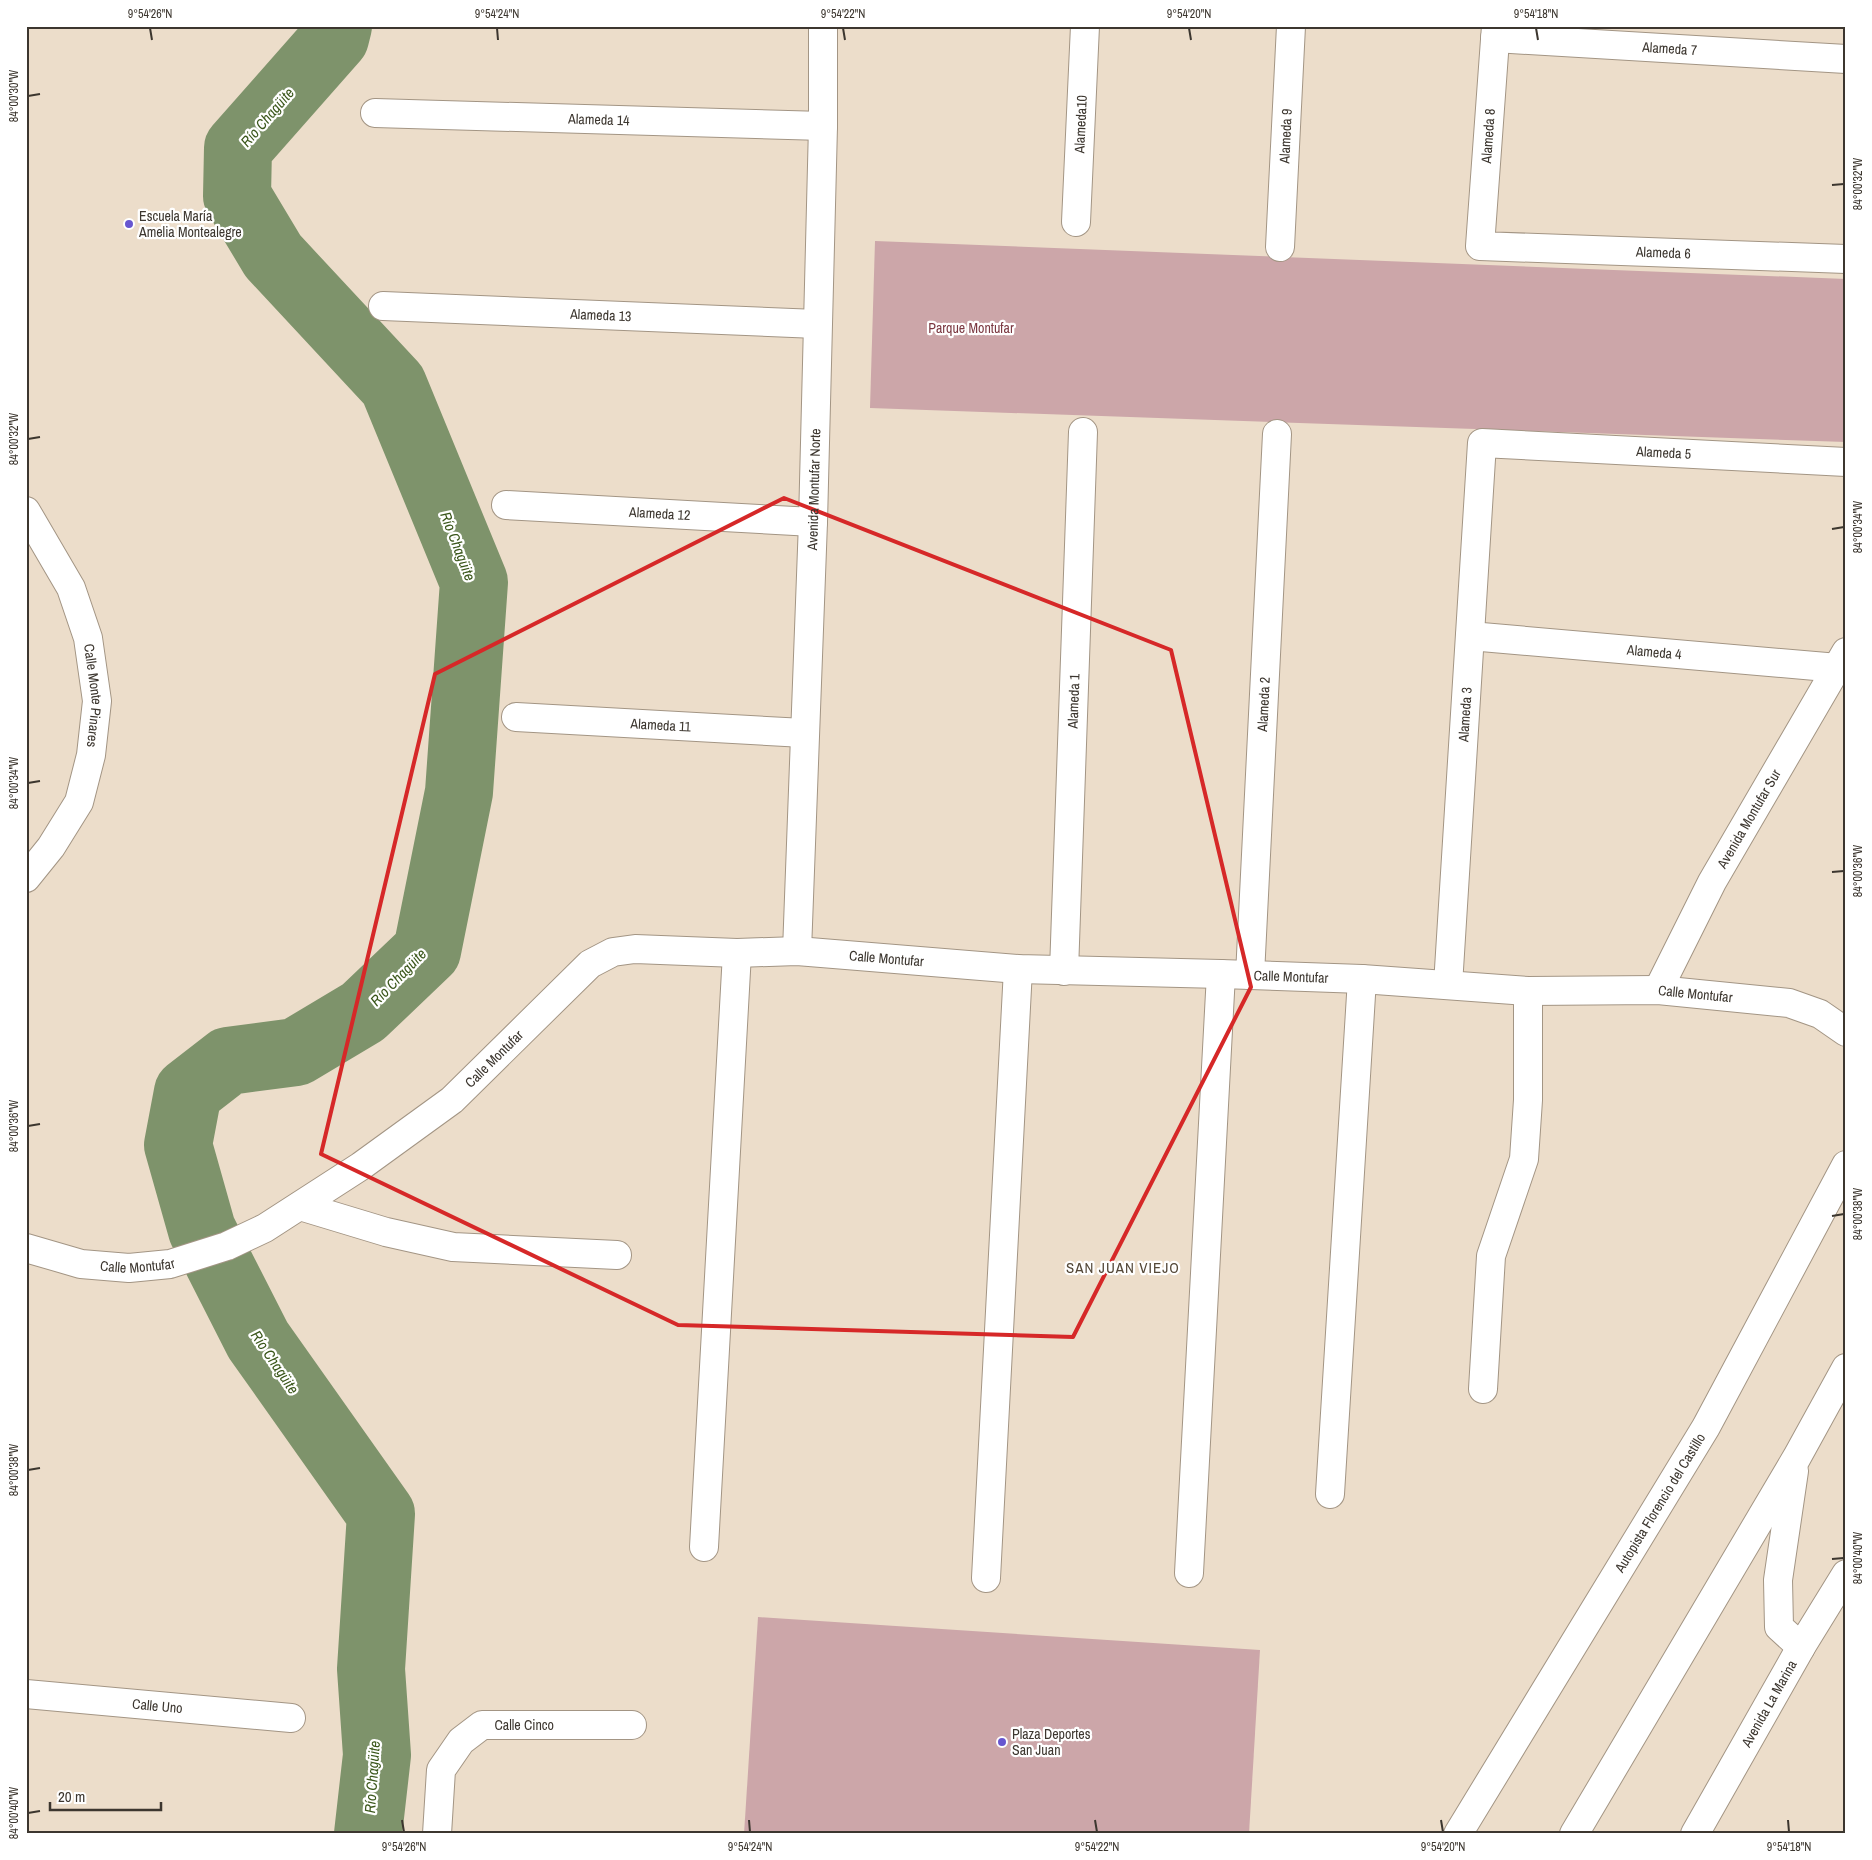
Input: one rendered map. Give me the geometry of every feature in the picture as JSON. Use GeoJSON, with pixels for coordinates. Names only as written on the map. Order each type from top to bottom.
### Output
{"type":"FeatureCollection","features":[{"type":"Feature","properties":{"kind":"main road","name":"Avenida Montufar Norte"},"geometry":{"type":"LineString","coordinates":[[797,951],[804,733],[814,522],[823,126],[823,26]]}},
{"type":"Feature","properties":{"kind":"main road","name":"Alameda10"},"geometry":{"type":"LineString","coordinates":[[1076,222],[1085,26]]}},
{"type":"Feature","properties":{"kind":"main road","name":"Alameda 9"},"geometry":{"type":"LineString","coordinates":[[1280,246],[1291,26]]}},
{"type":"Feature","properties":{"kind":"main road","name":"Alameda 7"},"geometry":{"type":"LineString","coordinates":[[1495,32],[1846,58]]}},
{"type":"Feature","properties":{"kind":"main road","name":"Alameda 8"},"geometry":{"type":"LineString","coordinates":[[1480,246],[1495,32]]}},
{"type":"Feature","properties":{"kind":"main road","name":"Alameda 14"},"geometry":{"type":"LineString","coordinates":[[375,113],[823,126]]}},
{"type":"Feature","properties":{"kind":"main road","name":"Alameda 6"},"geometry":{"type":"LineString","coordinates":[[1480,246],[1846,259]]}},
{"type":"Feature","properties":{"kind":"main road","name":"Alameda 13"},"geometry":{"type":"LineString","coordinates":[[383,306],[818,324]]}},
{"type":"Feature","properties":{"kind":"main road","name":"Alameda 1"},"geometry":{"type":"LineString","coordinates":[[1064,970],[1083,432]]}},
{"type":"Feature","properties":{"kind":"main road","name":"Alameda 2"},"geometry":{"type":"LineString","coordinates":[[1250,975],[1277,434]]}},
{"type":"Feature","properties":{"kind":"main road","name":"Alameda 5"},"geometry":{"type":"LineString","coordinates":[[1482,443],[1846,462]]}},
{"type":"Feature","properties":{"kind":"main road","name":"Alameda 3"},"geometry":{"type":"LineString","coordinates":[[1448,985],[1482,443]]}},
{"type":"Feature","properties":{"kind":"main road","name":"Alameda 12"},"geometry":{"type":"LineString","coordinates":[[506,505],[814,522]]}},
{"type":"Feature","properties":{"kind":"main road","name":"Calle Monte Pinares"},"geometry":{"type":"LineString","coordinates":[[26,511],[71,588],[88,638],[97,701],[91,755],[79,802],[51,847],[26,878]]}},
{"type":"Feature","properties":{"kind":"main road","name":"Alameda 4"},"geometry":{"type":"LineString","coordinates":[[1470,636],[1842,660]]}},
{"type":"Feature","properties":{"kind":"main road","name":"Avenida Montufar Sur"},"geometry":{"type":"LineString","coordinates":[[1658,990],[1712,882],[1842,660]]}},
{"type":"Feature","properties":{"kind":"main road","name":"Alameda 11"},"geometry":{"type":"LineString","coordinates":[[516,717],[804,733]]}},
{"type":"Feature","properties":{"kind":"main road","name":"Calle Montufar"},"geometry":{"type":"LineString","coordinates":[[26,1248],[81,1264],[129,1268],[170,1264],[227,1246],[266,1228],[361,1166],[452,1100],[590,964],[613,952],[635,948],[737,953],[797,951],[1018,969],[1362,979],[1528,991],[1658,990],[1789,1003],[1820,1014],[1846,1032]]}},
{"type":"Feature","properties":{"kind":"main road"},"geometry":{"type":"LineString","coordinates":[[704,1547],[737,953]]}},
{"type":"Feature","properties":{"kind":"main road"},"geometry":{"type":"LineString","coordinates":[[986,1578],[1018,969]]}},
{"type":"Feature","properties":{"kind":"main road"},"geometry":{"type":"LineString","coordinates":[[1189,1573],[1221,974]]}},
{"type":"Feature","properties":{"kind":"main road"},"geometry":{"type":"LineString","coordinates":[[1330,1494],[1362,979]]}},
{"type":"Feature","properties":{"kind":"main road"},"geometry":{"type":"LineString","coordinates":[[1483,1389],[1492,1256],[1524,1159],[1528,1100],[1528,991]]}},
{"type":"Feature","properties":{"kind":"main road","name":"Autopista Florencio del Castillo"},"geometry":{"type":"LineString","coordinates":[[1458,1834],[1706,1427],[1846,1164]]}},
{"type":"Feature","properties":{"kind":"main road"},"geometry":{"type":"LineString","coordinates":[[300,1206],[386,1232],[453,1247],[617,1255]]}},
{"type":"Feature","properties":{"kind":"main road"},"geometry":{"type":"LineString","coordinates":[[1574,1834],[1796,1457],[1846,1368]]}},
{"type":"Feature","properties":{"kind":"main road"},"geometry":{"type":"LineString","coordinates":[[1796,1457],[1778,1580],[1779,1627],[1801,1646]]}},
{"type":"Feature","properties":{"kind":"main road","name":"Avenida La Marina"},"geometry":{"type":"LineString","coordinates":[[1695,1834],[1801,1646],[1846,1574]]}},
{"type":"Feature","properties":{"kind":"main road","name":"Calle Uno"},"geometry":{"type":"LineString","coordinates":[[26,1694],[291,1718]]}},
{"type":"Feature","properties":{"kind":"main road","name":"Calle Cinco"},"geometry":{"type":"LineString","coordinates":[[437,1834],[441,1770],[461,1741],[482,1725],[632,1726]]}},
{"type":"Feature","properties":{"kind":"highlighted area"},"geometry":{"type":"Polygon","coordinates":[[[784,498],[1171,650],[1251,987],[1073,1337],[678,1325],[321,1154],[435,674],[784,498]]]}},
{"type":"Feature","properties":{"kind":"green space","name":"Parque Montufar"},"geometry":{"type":"Polygon","coordinates":[[[875,241],[1846,279],[1846,442],[870,408],[875,241]]]}},
{"type":"Feature","properties":{"kind":"green space","name":"Plaza Deportes San Juan"},"geometry":{"type":"Polygon","coordinates":[[[758,1617],[1260,1650],[1249,1834],[744,1834],[758,1617]]]}},
{"type":"Feature","properties":{"kind":"waterway","name":"Río Chagüite"},"geometry":{"type":"LineString","coordinates":[[338,26],[335,38],[238,148],[237,196],[273,256],[393,385],[474,582],[459,792],[427,951],[363,1012],[296,1052],[228,1061],[188,1092],[178,1145],[202,1230],[258,1340],[381,1514],[371,1669],[377,1755],[368,1834]]}},
{"type":"Feature","properties":{"kind":"place","name":"Escuela María Amelia Montealegre"},"geometry":{"type":"Point","coordinates":[129,224]}},
{"type":"Feature","properties":{"kind":"place","name":"Plaza Deportes San Juan"},"geometry":{"type":"Point","coordinates":[1002,1742]}},
{"type":"Feature","properties":{"kind":"district","name":"SAN JUAN VIEJO"},"geometry":{"type":"Point","coordinates":[1123,1267]}}]}
